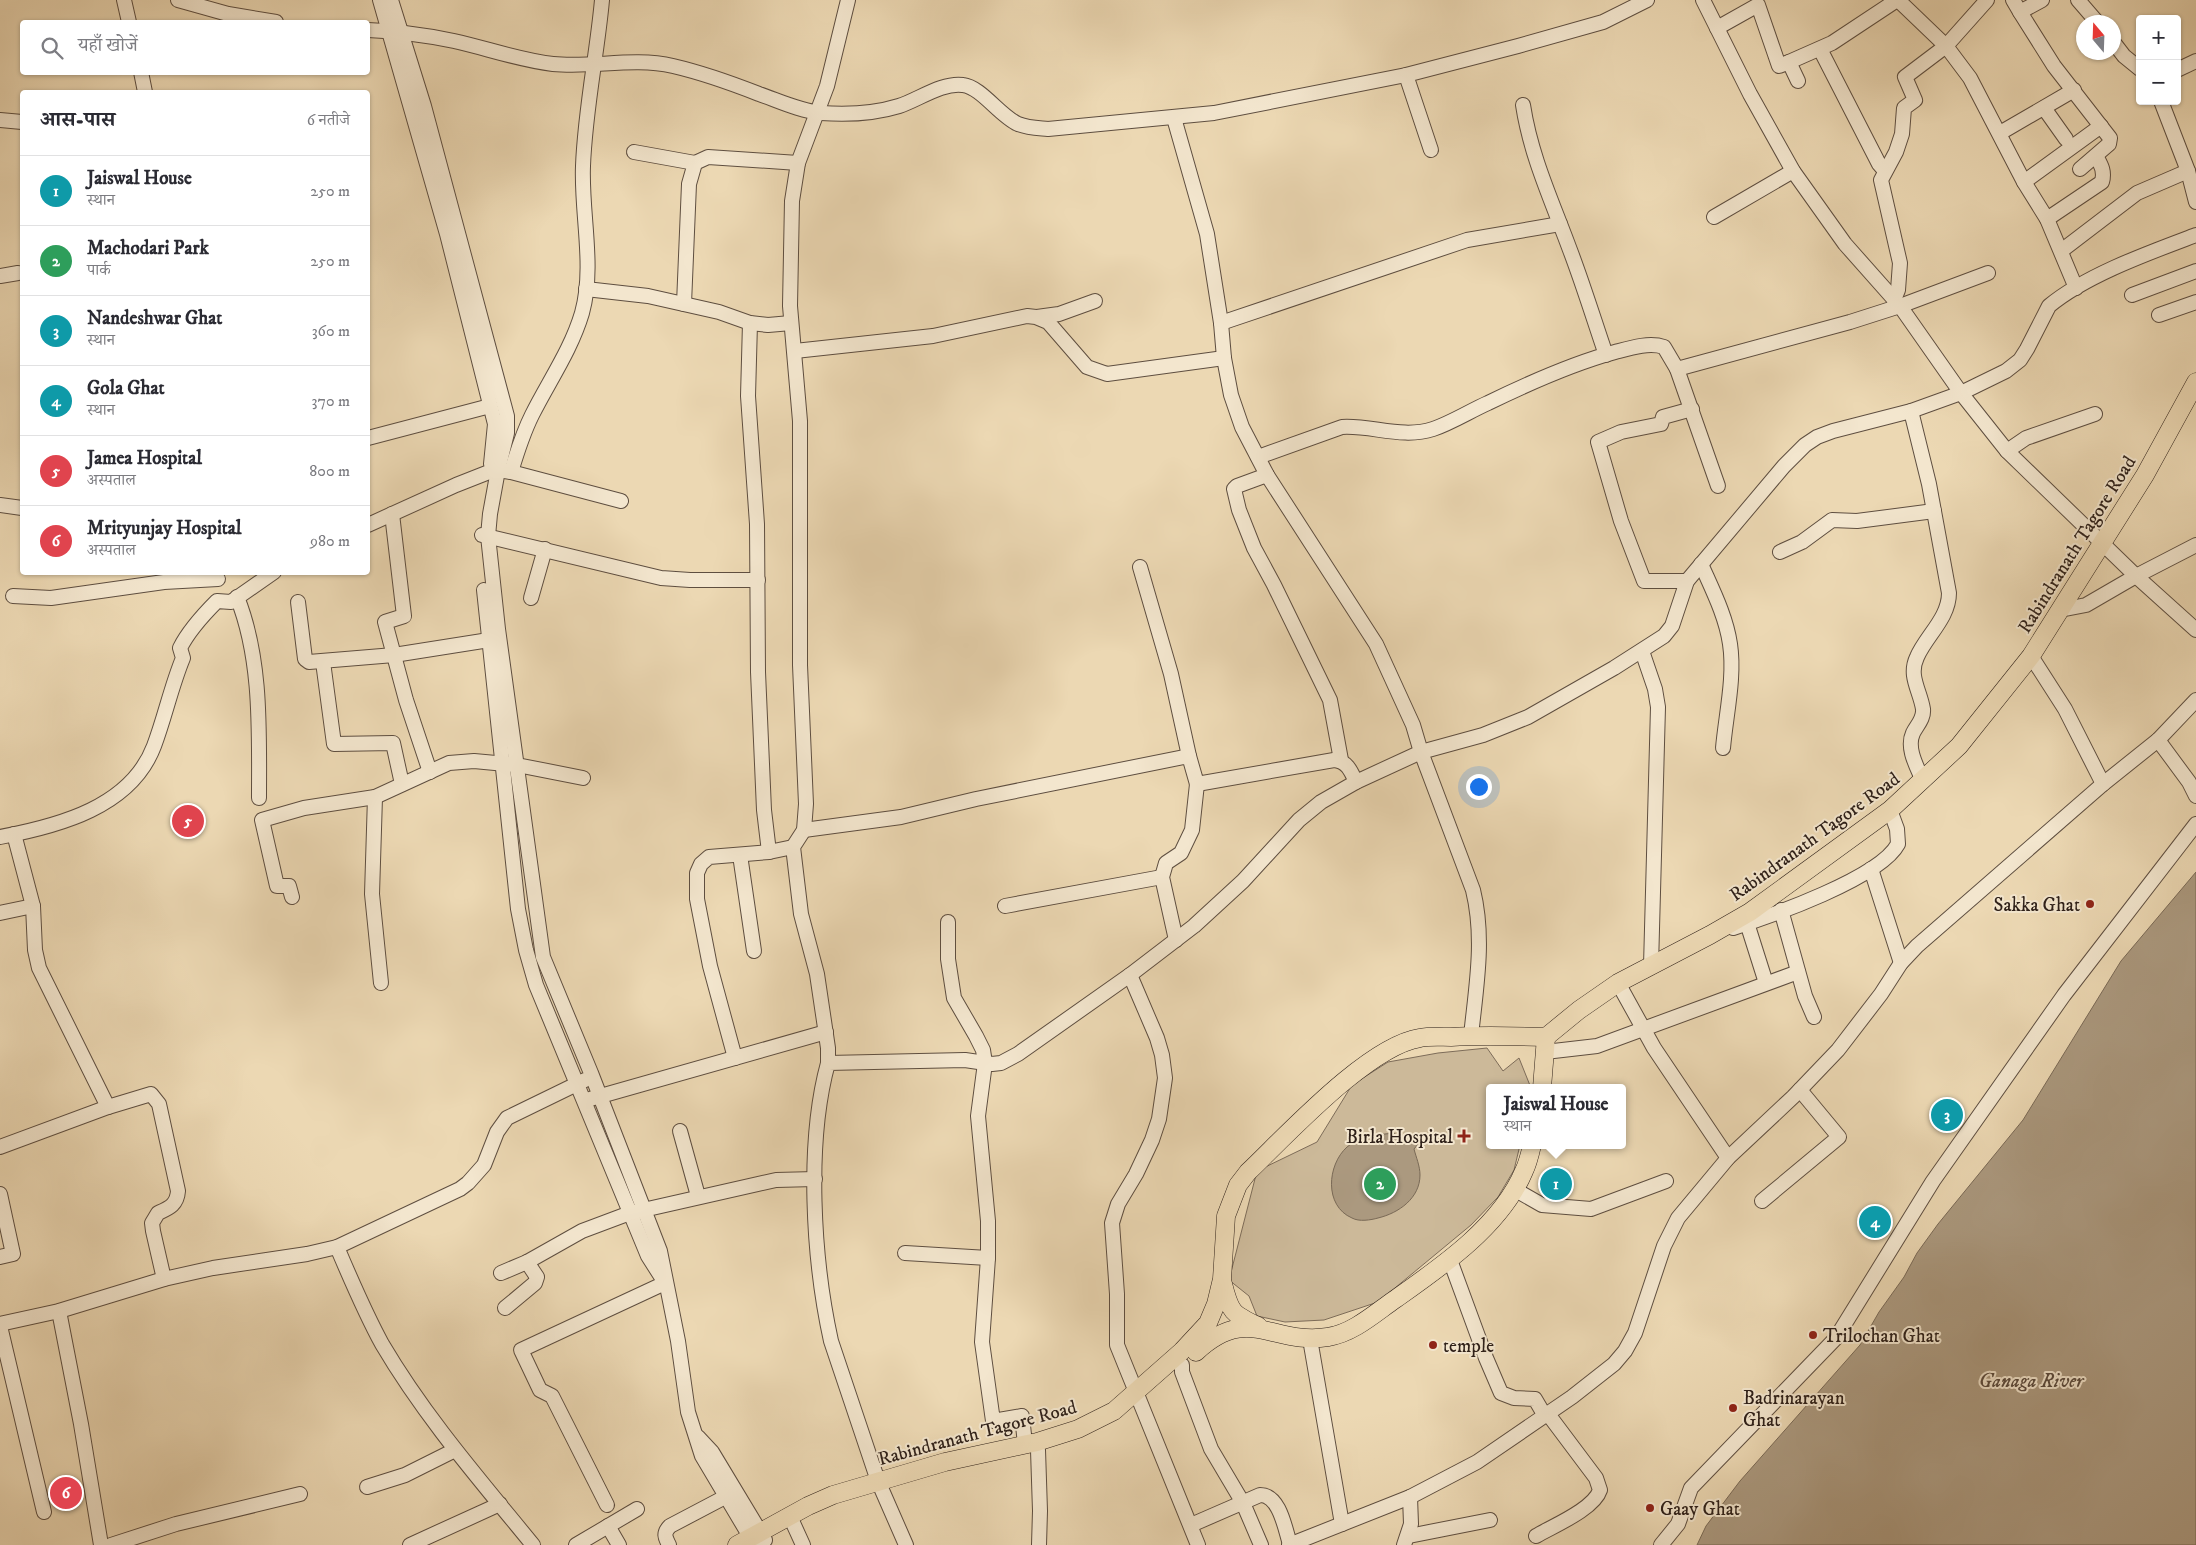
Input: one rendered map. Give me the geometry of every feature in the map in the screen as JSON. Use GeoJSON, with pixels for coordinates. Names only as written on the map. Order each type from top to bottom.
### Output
{"type":"FeatureCollection","features":[{"type":"Feature","properties":{"kind":"main road","name":"Rabindranath Tagore Road"},"geometry":{"type":"LineString","coordinates":[[1139,1397],[1208,1323],[1216,1304],[1222,1279],[1226,1216],[1238,1185],[1255,1166],[1354,1073],[1384,1052],[1402,1043],[1420,1038],[1471,1036],[1545,1045],[1579,1010],[1618,983],[1750,912],[1890,810],[1923,781],[1959,746],[2031,656],[2103,545],[2145,475],[2196,382]]}},
{"type":"Feature","properties":{"kind":"main road"},"geometry":{"type":"LineString","coordinates":[[1542,1084],[1545,1045]]}},
{"type":"Feature","properties":{"kind":"main road","name":"Rabindranath Tagore Road"},"geometry":{"type":"LineString","coordinates":[[754,1540],[880,1485],[945,1462],[1031,1447],[1078,1429],[1139,1397],[1182,1365],[1210,1338],[1231,1329],[1247,1327],[1310,1339],[1347,1331],[1450,1260],[1496,1214],[1524,1171],[1531,1149]]}},
{"type":"Feature","properties":{"kind":"main road"},"geometry":{"type":"LineString","coordinates":[[1222,1279],[1228,1305],[1238,1316],[1268,1330]]}},
{"type":"Feature","properties":{"kind":"main road","name":"Rabindranath Tagore Road"},"geometry":{"type":"LineString","coordinates":[[754,1540],[833,1494],[880,1485]]}},
{"type":"Feature","properties":{"kind":"street"},"geometry":{"type":"LineString","coordinates":[[124,0],[129,20]]}},
{"type":"Feature","properties":{"kind":"street"},"geometry":{"type":"LineString","coordinates":[[178,0],[228,14],[264,20]]}},
{"type":"Feature","properties":{"kind":"street"},"geometry":{"type":"LineString","coordinates":[[380,0],[396,31],[424,106],[506,416],[507,433],[480,558],[518,909],[526,950],[536,985],[584,1101],[636,1211],[660,1251],[678,1341],[688,1412],[702,1456],[754,1540]]}},
{"type":"Feature","properties":{"kind":"street"},"geometry":{"type":"LineString","coordinates":[[391,0],[396,31],[495,424],[500,471]]}},
{"type":"Feature","properties":{"kind":"street"},"geometry":{"type":"LineString","coordinates":[[500,471],[525,429],[573,337],[582,311],[586,289],[583,168],[588,109],[596,64],[602,0]]}},
{"type":"Feature","properties":{"kind":"street"},"geometry":{"type":"LineString","coordinates":[[848,0],[837,50],[818,112],[798,163],[792,201],[791,323],[798,382],[801,458],[800,665],[806,804],[804,830],[793,847],[801,914],[818,974],[826,1032],[828,1063],[818,1109],[815,1179],[820,1270],[827,1322],[831,1340],[880,1485],[906,1545]]}},
{"type":"Feature","properties":{"kind":"street"},"geometry":{"type":"LineString","coordinates":[[370,30],[396,31],[453,40],[550,63],[596,64],[640,62],[670,66],[712,77],[794,107],[818,112],[862,114],[880,111],[944,88],[964,85],[973,88],[1017,123],[1031,128],[1048,129],[1174,118],[1301,98],[1406,75],[1603,22],[1647,0]]}},
{"type":"Feature","properties":{"kind":"street"},"geometry":{"type":"LineString","coordinates":[[1702,0],[1762,116],[1793,171],[1845,244],[1897,303],[1961,393],[2007,451],[2103,545],[2196,630]]}},
{"type":"Feature","properties":{"kind":"street"},"geometry":{"type":"LineString","coordinates":[[1717,28],[1758,5],[1780,66],[1832,44],[1898,0],[1946,46],[1970,78],[2024,182],[2047,219],[2076,288]]}},
{"type":"Feature","properties":{"kind":"street"},"geometry":{"type":"LineString","coordinates":[[1897,303],[1900,263],[1881,180],[1896,152],[1902,134],[1904,108],[1915,100],[1906,77],[1946,46],[1987,0]]}},
{"type":"Feature","properties":{"kind":"street"},"geometry":{"type":"LineString","coordinates":[[2042,0],[2016,6],[2054,66],[2111,141],[2080,170]]}},
{"type":"Feature","properties":{"kind":"street"},"geometry":{"type":"LineString","coordinates":[[2078,0],[2090,15]]}},
{"type":"Feature","properties":{"kind":"street"},"geometry":{"type":"LineString","coordinates":[[1820,49],[1879,164],[1885,171]]}},
{"type":"Feature","properties":{"kind":"street"},"geometry":{"type":"LineString","coordinates":[[2121,52],[2136,66]]}},
{"type":"Feature","properties":{"kind":"street"},"geometry":{"type":"LineString","coordinates":[[2181,68],[2196,61]]}},
{"type":"Feature","properties":{"kind":"street"},"geometry":{"type":"LineString","coordinates":[[1789,62],[1798,81]]}},
{"type":"Feature","properties":{"kind":"street"},"geometry":{"type":"LineString","coordinates":[[142,75],[145,90]]}},
{"type":"Feature","properties":{"kind":"street"},"geometry":{"type":"LineString","coordinates":[[1406,75],[1431,150]]}},
{"type":"Feature","properties":{"kind":"street"},"geometry":{"type":"LineString","coordinates":[[2000,133],[2074,90]]}},
{"type":"Feature","properties":{"kind":"street"},"geometry":{"type":"LineString","coordinates":[[1523,105],[1527,131],[1535,159],[1606,355]]}},
{"type":"Feature","properties":{"kind":"street"},"geometry":{"type":"LineString","coordinates":[[2163,105],[2191,172],[2196,202]]}},
{"type":"Feature","properties":{"kind":"street"},"geometry":{"type":"LineString","coordinates":[[2044,108],[2066,138]]}},
{"type":"Feature","properties":{"kind":"street"},"geometry":{"type":"LineString","coordinates":[[1174,118],[1207,234],[1221,323],[1224,358],[1231,394],[1242,427],[1267,475],[1376,644],[1413,725],[1421,752],[1465,866],[1478,910],[1480,940],[1471,1036]]}},
{"type":"Feature","properties":{"kind":"street"},"geometry":{"type":"LineString","coordinates":[[0,120],[20,122]]}},
{"type":"Feature","properties":{"kind":"street"},"geometry":{"type":"LineString","coordinates":[[2024,182],[2101,126]]}},
{"type":"Feature","properties":{"kind":"street"},"geometry":{"type":"LineString","coordinates":[[634,152],[694,163],[708,158],[798,163]]}},
{"type":"Feature","properties":{"kind":"street"},"geometry":{"type":"LineString","coordinates":[[2047,219],[2102,182],[2103,170],[2096,156]]}},
{"type":"Feature","properties":{"kind":"street"},"geometry":{"type":"LineString","coordinates":[[684,304],[689,184],[694,163]]}},
{"type":"Feature","properties":{"kind":"street"},"geometry":{"type":"LineString","coordinates":[[1714,217],[1793,171]]}},
{"type":"Feature","properties":{"kind":"street"},"geometry":{"type":"LineString","coordinates":[[2061,251],[2137,193],[2191,172]]}},
{"type":"Feature","properties":{"kind":"street"},"geometry":{"type":"LineString","coordinates":[[1221,323],[1467,240],[1560,224]]}},
{"type":"Feature","properties":{"kind":"street"},"geometry":{"type":"LineString","coordinates":[[828,1063],[965,1060],[1001,1063],[1018,1054],[1130,975],[1194,926],[1243,881],[1299,820],[1321,802],[1356,782],[1421,752],[1483,735],[1528,717],[1642,651],[1664,636],[1672,626],[1687,581],[1784,466],[1816,437],[1911,411],[1961,393],[2006,371],[2020,360],[2049,306],[2076,288],[2134,259],[2196,235]]}},
{"type":"Feature","properties":{"kind":"street"},"geometry":{"type":"LineString","coordinates":[[2132,295],[2196,271]]}},
{"type":"Feature","properties":{"kind":"street"},"geometry":{"type":"LineString","coordinates":[[0,276],[18,272]]}},
{"type":"Feature","properties":{"kind":"street"},"geometry":{"type":"LineString","coordinates":[[1677,369],[1850,322],[1897,303],[1988,273]]}},
{"type":"Feature","properties":{"kind":"street"},"geometry":{"type":"LineString","coordinates":[[586,289],[648,296],[719,312],[750,323],[791,323]]}},
{"type":"Feature","properties":{"kind":"street"},"geometry":{"type":"LineString","coordinates":[[795,350],[933,336],[1027,316],[1036,317],[1059,314],[1095,301]]}},
{"type":"Feature","properties":{"kind":"street"},"geometry":{"type":"LineString","coordinates":[[2159,315],[2196,302]]}},
{"type":"Feature","properties":{"kind":"street"},"geometry":{"type":"LineString","coordinates":[[1036,317],[1048,322],[1087,367],[1107,374],[1224,358]]}},
{"type":"Feature","properties":{"kind":"street"},"geometry":{"type":"LineString","coordinates":[[750,323],[748,405],[756,495],[757,653],[761,769],[769,852]]}},
{"type":"Feature","properties":{"kind":"street"},"geometry":{"type":"LineString","coordinates":[[1258,457],[1342,427],[1356,426],[1400,433],[1433,429],[1516,389],[1571,366],[1606,355],[1657,344],[1664,347],[1677,369],[1718,486]]}},
{"type":"Feature","properties":{"kind":"street"},"geometry":{"type":"LineString","coordinates":[[370,437],[490,406]]}},
{"type":"Feature","properties":{"kind":"street"},"geometry":{"type":"LineString","coordinates":[[1687,581],[1644,581],[1621,521],[1598,442],[1621,432],[1661,424],[1663,418],[1692,409]]}},
{"type":"Feature","properties":{"kind":"street"},"geometry":{"type":"LineString","coordinates":[[1911,411],[1934,511],[1949,601],[1943,615],[1916,658],[1913,673],[1923,709],[1921,720],[1912,734],[1911,746],[1923,781]]}},
{"type":"Feature","properties":{"kind":"street"},"geometry":{"type":"LineString","coordinates":[[2007,451],[2026,438],[2095,414]]}},
{"type":"Feature","properties":{"kind":"street"},"geometry":{"type":"LineString","coordinates":[[370,525],[392,514],[500,471],[621,501]]}},
{"type":"Feature","properties":{"kind":"street"},"geometry":{"type":"LineString","coordinates":[[1267,475],[1237,486],[1234,489],[1239,510],[1254,548],[1323,683],[1332,709],[1341,760],[1350,768],[1356,782]]}},
{"type":"Feature","properties":{"kind":"street"},"geometry":{"type":"LineString","coordinates":[[0,505],[20,508]]}},
{"type":"Feature","properties":{"kind":"street"},"geometry":{"type":"LineString","coordinates":[[1780,552],[1802,542],[1832,520],[1857,521],[1934,511]]}},
{"type":"Feature","properties":{"kind":"street"},"geometry":{"type":"LineString","coordinates":[[392,514],[404,616],[385,622],[430,772]]}},
{"type":"Feature","properties":{"kind":"street"},"geometry":{"type":"LineString","coordinates":[[484,535],[661,578],[758,580]]}},
{"type":"Feature","properties":{"kind":"street"},"geometry":{"type":"LineString","coordinates":[[484,535],[543,957],[599,1096],[636,1211]]}},
{"type":"Feature","properties":{"kind":"street"},"geometry":{"type":"LineString","coordinates":[[532,598],[545,549]]}},
{"type":"Feature","properties":{"kind":"street"},"geometry":{"type":"LineString","coordinates":[[2060,610],[2086,605],[2136,576],[2195,549]]}},
{"type":"Feature","properties":{"kind":"street"},"geometry":{"type":"LineString","coordinates":[[1701,564],[1715,597],[1730,644],[1731,669],[1723,748]]}},
{"type":"Feature","properties":{"kind":"street"},"geometry":{"type":"LineString","coordinates":[[1140,567],[1172,674],[1189,756],[1197,784],[1192,830],[1181,853],[1166,863],[1162,877],[1176,940]]}},
{"type":"Feature","properties":{"kind":"street"},"geometry":{"type":"LineString","coordinates":[[216,601],[231,602],[270,575]]}},
{"type":"Feature","properties":{"kind":"street"},"geometry":{"type":"LineString","coordinates":[[0,837],[69,819],[119,794],[134,780],[146,765],[155,745],[175,678],[184,658],[180,648],[199,620],[216,601],[218,576],[50,598],[13,596]]}},
{"type":"Feature","properties":{"kind":"street"},"geometry":{"type":"LineString","coordinates":[[237,597],[247,627],[253,658],[259,750],[258,798]]}},
{"type":"Feature","properties":{"kind":"street"},"geometry":{"type":"LineString","coordinates":[[298,602],[306,661],[323,662],[394,655],[489,640]]}},
{"type":"Feature","properties":{"kind":"street"},"geometry":{"type":"LineString","coordinates":[[1642,651],[1655,689],[1658,707],[1651,966]]}},
{"type":"Feature","properties":{"kind":"street"},"geometry":{"type":"LineString","coordinates":[[2031,656],[2064,709],[2103,784]]}},
{"type":"Feature","properties":{"kind":"street"},"geometry":{"type":"LineString","coordinates":[[323,662],[334,744],[393,743],[402,784]]}},
{"type":"Feature","properties":{"kind":"street"},"geometry":{"type":"LineString","coordinates":[[1191,1525],[1260,1495],[1271,1498],[1276,1504],[1290,1545],[1410,1497],[1477,1462],[1547,1415],[1614,1364],[1625,1351],[1635,1333],[1664,1246],[1678,1218],[1728,1158],[1800,1090],[1838,1050],[1881,994],[1901,963],[1917,946],[2103,784],[2158,740],[2196,700]]}},
{"type":"Feature","properties":{"kind":"street"},"geometry":{"type":"LineString","coordinates":[[2158,740],[2189,782],[2196,796]]}},
{"type":"Feature","properties":{"kind":"street"},"geometry":{"type":"LineString","coordinates":[[804,830],[901,817],[976,799],[1189,756]]}},
{"type":"Feature","properties":{"kind":"street"},"geometry":{"type":"LineString","coordinates":[[1197,784],[1323,761],[1341,760]]}},
{"type":"Feature","properties":{"kind":"street"},"geometry":{"type":"LineString","coordinates":[[292,897],[289,886],[277,886],[262,820],[304,808],[375,797],[449,763],[474,761],[517,765],[583,778]]}},
{"type":"Feature","properties":{"kind":"street"},"geometry":{"type":"LineString","coordinates":[[375,797],[372,894],[381,983]]}},
{"type":"Feature","properties":{"kind":"street"},"geometry":{"type":"LineString","coordinates":[[1710,935],[1747,923],[1813,897],[1871,869],[1898,844],[1897,829],[1890,810]]}},
{"type":"Feature","properties":{"kind":"street"},"geometry":{"type":"LineString","coordinates":[[1661,1545],[1678,1524],[1691,1488],[1836,1338],[1933,1181],[2064,995],[2196,824]]}},
{"type":"Feature","properties":{"kind":"street"},"geometry":{"type":"LineString","coordinates":[[14,834],[33,906],[35,950],[39,968],[108,1107]]}},
{"type":"Feature","properties":{"kind":"street"},"geometry":{"type":"LineString","coordinates":[[736,1058],[710,966],[697,898],[697,873],[701,864],[709,857],[740,856],[793,847]]}},
{"type":"Feature","properties":{"kind":"street"},"geometry":{"type":"LineString","coordinates":[[740,856],[754,952]]}},
{"type":"Feature","properties":{"kind":"street"},"geometry":{"type":"LineString","coordinates":[[1871,869],[1901,963]]}},
{"type":"Feature","properties":{"kind":"street"},"geometry":{"type":"LineString","coordinates":[[1004,906],[1162,877]]}},
{"type":"Feature","properties":{"kind":"street"},"geometry":{"type":"LineString","coordinates":[[0,913],[33,906]]}},
{"type":"Feature","properties":{"kind":"street"},"geometry":{"type":"LineString","coordinates":[[1781,910],[1805,996],[1814,1017]]}},
{"type":"Feature","properties":{"kind":"street"},"geometry":{"type":"LineString","coordinates":[[948,922],[948,959],[954,998],[980,1043],[985,1062],[978,1116],[987,1196],[988,1258],[982,1342],[993,1421],[1022,1416],[1031,1447],[1040,1511],[1039,1545]]}},
{"type":"Feature","properties":{"kind":"street"},"geometry":{"type":"LineString","coordinates":[[1747,923],[1766,983]]}},
{"type":"Feature","properties":{"kind":"street"},"geometry":{"type":"LineString","coordinates":[[1545,1045],[1597,1046],[1643,1027],[1798,972]]}},
{"type":"Feature","properties":{"kind":"street"},"geometry":{"type":"LineString","coordinates":[[1130,975],[1157,1038],[1162,1055],[1165,1078],[1159,1119],[1152,1140],[1136,1174],[1118,1204],[1112,1223],[1117,1294],[1117,1345],[1198,1545]]}},
{"type":"Feature","properties":{"kind":"street"},"geometry":{"type":"LineString","coordinates":[[1618,983],[1654,1048],[1728,1158]]}},
{"type":"Feature","properties":{"kind":"street"},"geometry":{"type":"LineString","coordinates":[[584,1101],[826,1032]]}},
{"type":"Feature","properties":{"kind":"street"},"geometry":{"type":"LineString","coordinates":[[44,1512],[0,1325],[59,1311],[164,1279],[212,1268],[307,1254],[337,1247],[460,1189],[484,1165],[497,1132],[507,1118],[592,1077]]}},
{"type":"Feature","properties":{"kind":"street"},"geometry":{"type":"LineString","coordinates":[[1762,1201],[1839,1137],[1800,1090]]}},
{"type":"Feature","properties":{"kind":"street"},"geometry":{"type":"LineString","coordinates":[[0,1147],[108,1107],[151,1094],[159,1104],[178,1191],[176,1202],[158,1213],[152,1223],[164,1279]]}},
{"type":"Feature","properties":{"kind":"street"},"geometry":{"type":"LineString","coordinates":[[680,1130],[698,1196]]}},
{"type":"Feature","properties":{"kind":"street"},"geometry":{"type":"LineString","coordinates":[[501,1273],[528,1262],[582,1231],[636,1211],[776,1180],[815,1179]]}},
{"type":"Feature","properties":{"kind":"street"},"geometry":{"type":"LineString","coordinates":[[1514,1189],[1542,1205],[1591,1209],[1666,1181]]}},
{"type":"Feature","properties":{"kind":"street"},"geometry":{"type":"LineString","coordinates":[[0,1194],[13,1254],[0,1257]]}},
{"type":"Feature","properties":{"kind":"street"},"geometry":{"type":"LineString","coordinates":[[337,1247],[382,1344],[413,1392],[456,1450],[533,1545]]}},
{"type":"Feature","properties":{"kind":"street"},"geometry":{"type":"LineString","coordinates":[[905,1253],[988,1258]]}},
{"type":"Feature","properties":{"kind":"street"},"geometry":{"type":"LineString","coordinates":[[1450,1260],[1500,1393],[1514,1398],[1535,1399],[1596,1478],[1600,1490],[1594,1500],[1586,1507],[1536,1536]]}},
{"type":"Feature","properties":{"kind":"street"},"geometry":{"type":"LineString","coordinates":[[505,1308],[535,1282],[537,1277],[528,1262]]}},
{"type":"Feature","properties":{"kind":"street"},"geometry":{"type":"LineString","coordinates":[[607,1505],[552,1396],[540,1390],[521,1350],[665,1283]]}},
{"type":"Feature","properties":{"kind":"street"},"geometry":{"type":"LineString","coordinates":[[59,1311],[81,1424],[101,1545]]}},
{"type":"Feature","properties":{"kind":"street"},"geometry":{"type":"LineString","coordinates":[[1310,1339],[1342,1524]]}},
{"type":"Feature","properties":{"kind":"street"},"geometry":{"type":"LineString","coordinates":[[1182,1365],[1182,1372],[1211,1449],[1243,1503],[1261,1545]]}},
{"type":"Feature","properties":{"kind":"street"},"geometry":{"type":"LineString","coordinates":[[696,1435],[712,1452],[754,1540]]}},
{"type":"Feature","properties":{"kind":"street"},"geometry":{"type":"LineString","coordinates":[[367,1487],[405,1475],[456,1450]]}},
{"type":"Feature","properties":{"kind":"street"},"geometry":{"type":"LineString","coordinates":[[112,1545],[176,1524],[300,1494]]}},
{"type":"Feature","properties":{"kind":"street"},"geometry":{"type":"LineString","coordinates":[[669,1545],[664,1536],[665,1531],[670,1526],[727,1496]]}},
{"type":"Feature","properties":{"kind":"street"},"geometry":{"type":"LineString","coordinates":[[1410,1497],[1412,1512],[1407,1540],[1490,1520]]}},
{"type":"Feature","properties":{"kind":"street"},"geometry":{"type":"LineString","coordinates":[[410,1545],[500,1504]]}},
{"type":"Feature","properties":{"kind":"street"},"geometry":{"type":"LineString","coordinates":[[576,1545],[637,1509]]}},
{"type":"Feature","properties":{"kind":"street"},"geometry":{"type":"LineString","coordinates":[[793,1523],[803,1545]]}},
{"type":"Feature","properties":{"kind":"street"},"geometry":{"type":"LineString","coordinates":[[608,1526],[619,1545]]}},
{"type":"Feature","properties":{"kind":"shaded area"},"geometry":{"type":"Polygon","coordinates":[[[1487,1048],[1503,1071],[1519,1058],[1529,1084],[1486,1084],[1486,1149],[1519,1149],[1514,1170],[1498,1197],[1471,1225],[1378,1302],[1324,1320],[1285,1322],[1257,1316],[1249,1296],[1229,1280],[1257,1171],[1317,1142],[1352,1085],[1388,1062],[1438,1053],[1487,1048]]]}},
{"type":"Feature","properties":{"kind":"water","name":"Ganaga River"},"geometry":{"type":"Polygon","coordinates":[[[2196,872],[2196,1545],[1697,1545],[1706,1526],[1740,1481],[1860,1345],[1879,1312],[1904,1277],[1917,1253],[1938,1224],[2023,1120],[2121,961],[2196,872]]]}},
{"type":"Feature","properties":{"kind":"water"},"geometry":{"type":"Polygon","coordinates":[[[1394,1133],[1404,1141],[1409,1136],[1419,1143],[1414,1149],[1420,1172],[1416,1191],[1401,1208],[1386,1216],[1365,1220],[1352,1218],[1343,1212],[1333,1195],[1332,1174],[1335,1164],[1340,1155],[1352,1143],[1370,1136],[1394,1133]]]}},
{"type":"Feature","properties":{"kind":"place","name":"Jamea Hospital"},"geometry":{"type":"Point","coordinates":[188,821]}},
{"type":"Feature","properties":{"kind":"place","name":"Sakka Ghat"},"geometry":{"type":"Point","coordinates":[2090,904]}},
{"type":"Feature","properties":{"kind":"place","name":"Nandeshwar Ghat"},"geometry":{"type":"Point","coordinates":[1947,1115]}},
{"type":"Feature","properties":{"kind":"place","name":"Birla Hospital"},"geometry":{"type":"Point","coordinates":[1464,1136]}},
{"type":"Feature","properties":{"kind":"place","name":"Machodari Park"},"geometry":{"type":"Point","coordinates":[1380,1184]}},
{"type":"Feature","properties":{"kind":"place","name":"Jaiswal House"},"geometry":{"type":"Point","coordinates":[1556,1184]}},
{"type":"Feature","properties":{"kind":"place","name":"Gola Ghat"},"geometry":{"type":"Point","coordinates":[1875,1222]}},
{"type":"Feature","properties":{"kind":"place","name":"Trilochan Ghat"},"geometry":{"type":"Point","coordinates":[1813,1335]}},
{"type":"Feature","properties":{"kind":"place","name":"temple"},"geometry":{"type":"Point","coordinates":[1433,1345]}},
{"type":"Feature","properties":{"kind":"place","name":"Badrinarayan Ghat"},"geometry":{"type":"Point","coordinates":[1733,1408]}},
{"type":"Feature","properties":{"kind":"place","name":"Mrityunjay Hospital"},"geometry":{"type":"Point","coordinates":[66,1493]}},
{"type":"Feature","properties":{"kind":"place","name":"Gaay Ghat"},"geometry":{"type":"Point","coordinates":[1650,1508]}}]}
